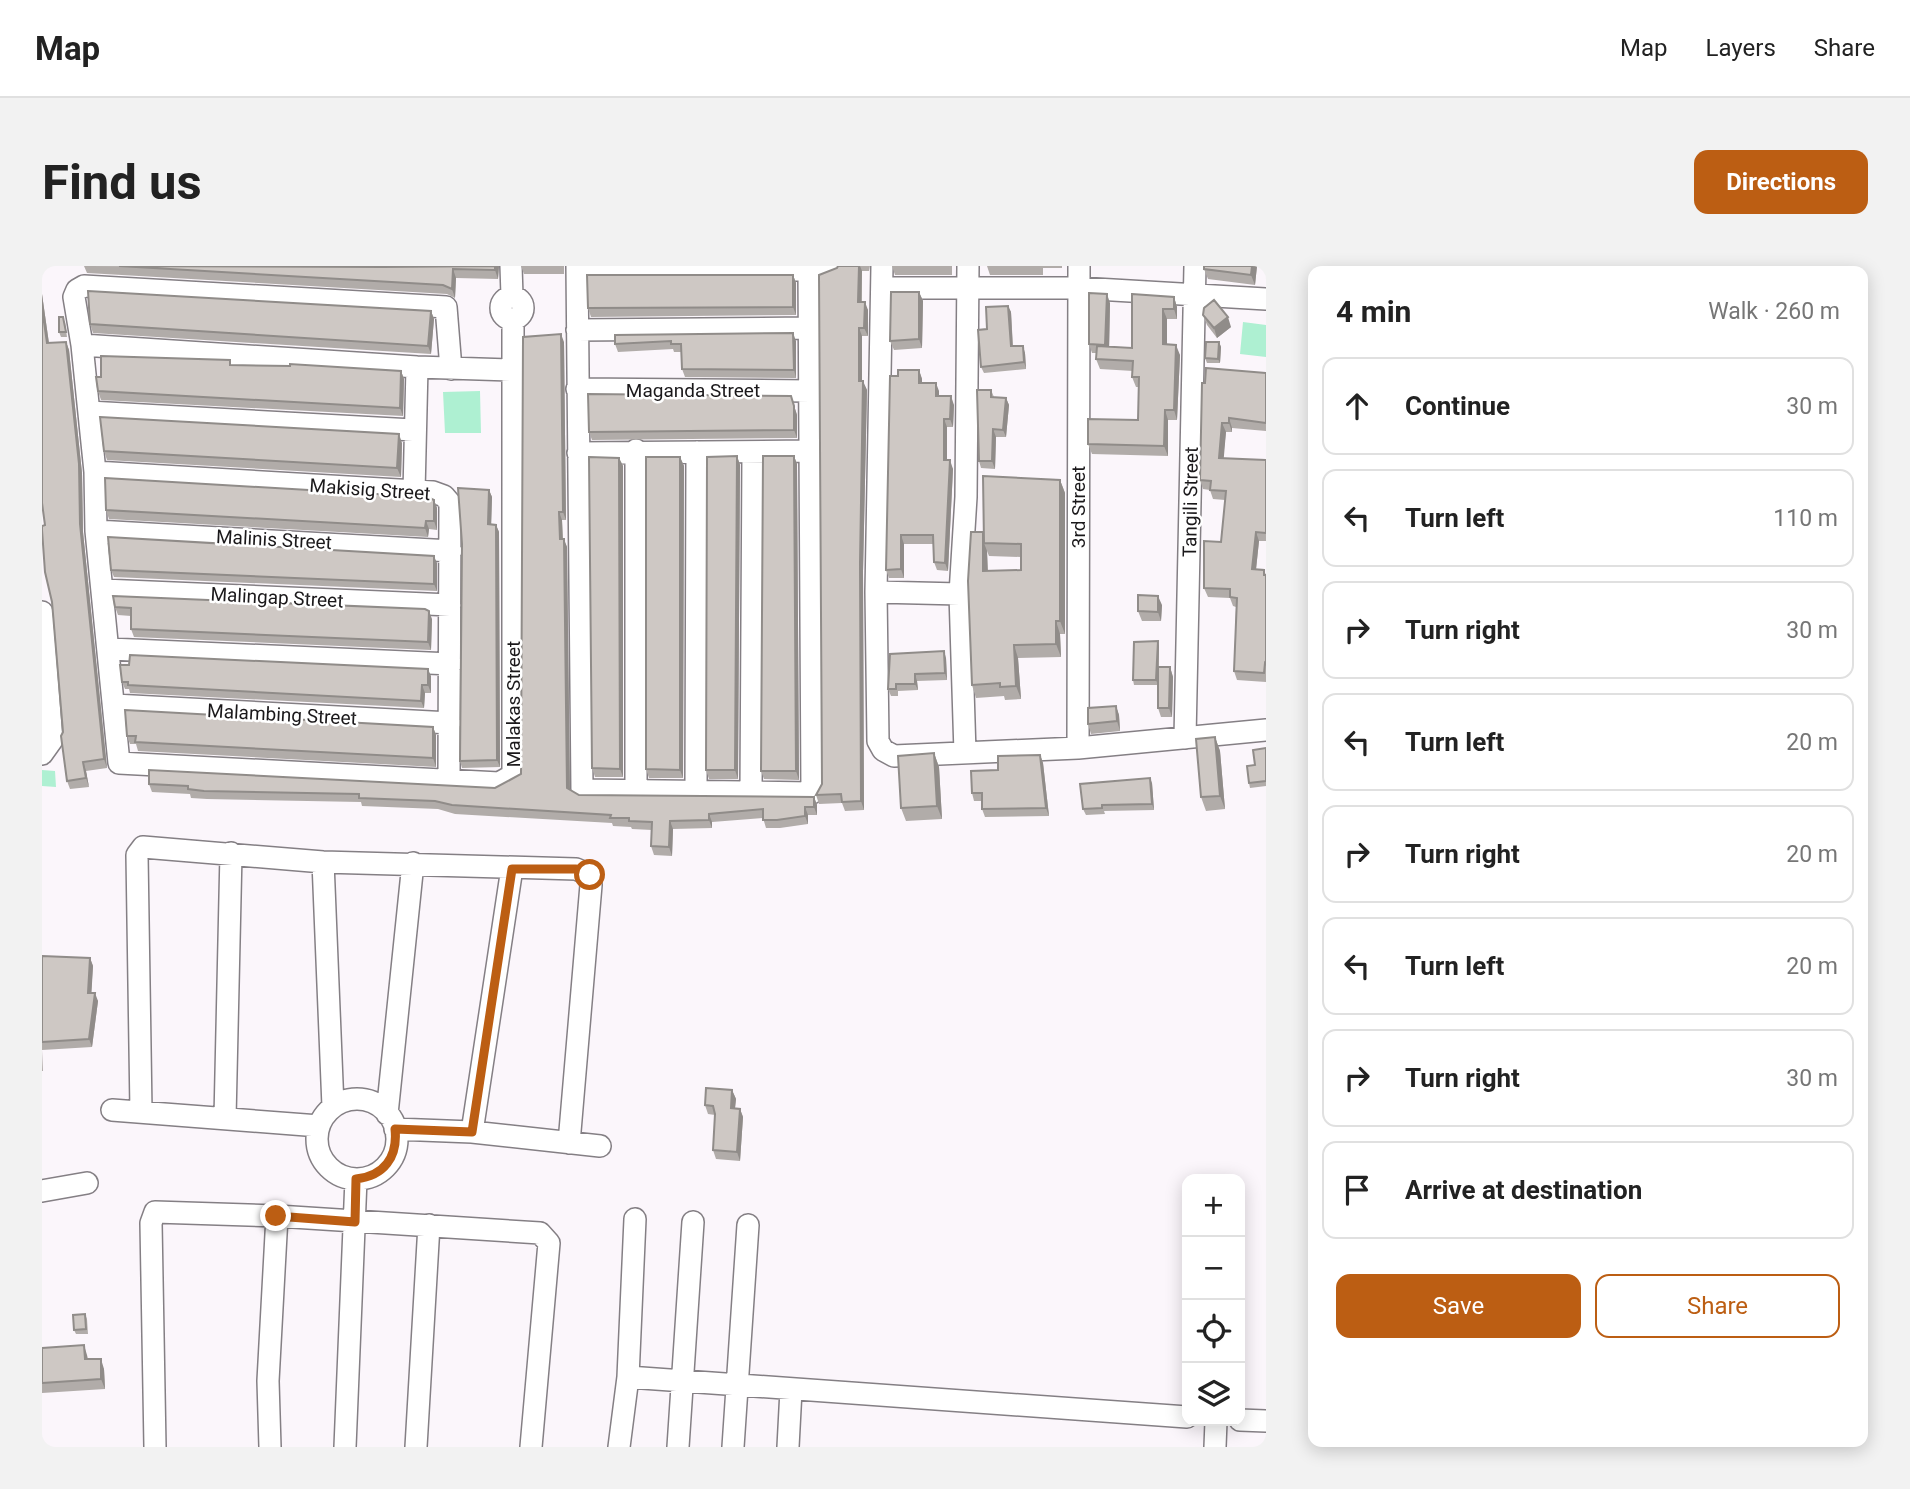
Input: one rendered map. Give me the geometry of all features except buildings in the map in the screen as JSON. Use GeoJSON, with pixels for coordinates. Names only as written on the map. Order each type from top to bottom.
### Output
{"type":"FeatureCollection","features":[{"type":"Feature","properties":{"kind":"street","name":"Malakas Street"},"geometry":{"type":"LineString","coordinates":[[114,705],[119,763],[449,778],[499,783],[513,775],[513,320],[524,311],[519,298],[512,296],[511,266]]}},
{"type":"Feature","properties":{"kind":"street"},"geometry":{"type":"LineString","coordinates":[[809,270],[812,793],[582,790],[577,268],[826,270],[832,266]]}},
{"type":"Feature","properties":{"kind":"street"},"geometry":{"type":"LineString","coordinates":[[882,266],[876,592],[878,741],[883,750],[894,755],[1078,748],[1266,730]]}},
{"type":"Feature","properties":{"kind":"street"},"geometry":{"type":"LineString","coordinates":[[965,753],[960,594],[966,497],[968,266]]}},
{"type":"Feature","properties":{"kind":"street","name":"3rd Street"},"geometry":{"type":"LineString","coordinates":[[1078,748],[1079,266]]}},
{"type":"Feature","properties":{"kind":"street","name":"Tangili Street"},"geometry":{"type":"LineString","coordinates":[[1185,738],[1195,266]]}},
{"type":"Feature","properties":{"kind":"street"},"geometry":{"type":"LineString","coordinates":[[114,705],[96,531],[95,472],[82,345],[74,297],[77,290],[84,286],[446,307],[449,311],[451,369]]}},
{"type":"Feature","properties":{"kind":"street"},"geometry":{"type":"LineString","coordinates":[[883,288],[1079,288],[1266,299]]}},
{"type":"Feature","properties":{"kind":"street"},"geometry":{"type":"LineString","coordinates":[[577,330],[809,328]]}},
{"type":"Feature","properties":{"kind":"street"},"geometry":{"type":"LineString","coordinates":[[82,345],[416,367],[512,370]]}},
{"type":"Feature","properties":{"kind":"street"},"geometry":{"type":"LineString","coordinates":[[414,492],[416,367]]}},
{"type":"Feature","properties":{"kind":"street","name":"Maganda Street"},"geometry":{"type":"LineString","coordinates":[[577,389],[810,391]]}},
{"type":"Feature","properties":{"kind":"street"},"geometry":{"type":"LineString","coordinates":[[89,412],[413,430]]}},
{"type":"Feature","properties":{"kind":"street"},"geometry":{"type":"LineString","coordinates":[[578,453],[636,450],[811,452]]}},
{"type":"Feature","properties":{"kind":"street"},"geometry":{"type":"LineString","coordinates":[[636,450],[636,791]]}},
{"type":"Feature","properties":{"kind":"street"},"geometry":{"type":"LineString","coordinates":[[696,791],[697,452]]}},
{"type":"Feature","properties":{"kind":"street"},"geometry":{"type":"LineString","coordinates":[[751,792],[753,452]]}},
{"type":"Feature","properties":{"kind":"street","name":"Makisig Street"},"geometry":{"type":"LineString","coordinates":[[95,472],[433,492],[444,496],[450,503],[451,551],[449,778]]}},
{"type":"Feature","properties":{"kind":"street","name":"Malinis Street"},"geometry":{"type":"LineString","coordinates":[[96,531],[259,537],[451,551]]}},
{"type":"Feature","properties":{"kind":"street","name":"Malingap Street"},"geometry":{"type":"LineString","coordinates":[[103,590],[450,606]]}},
{"type":"Feature","properties":{"kind":"street"},"geometry":{"type":"LineString","coordinates":[[876,592],[960,594]]}},
{"type":"Feature","properties":{"kind":"street"},"geometry":{"type":"LineString","coordinates":[[42,612],[45,691],[52,740],[42,754]]}},
{"type":"Feature","properties":{"kind":"street"},"geometry":{"type":"LineString","coordinates":[[110,649],[451,664]]}},
{"type":"Feature","properties":{"kind":"street","name":"Malambing Street"},"geometry":{"type":"LineString","coordinates":[[114,705],[450,723]]}},
{"type":"Feature","properties":{"kind":"street"},"geometry":{"type":"LineString","coordinates":[[141,1111],[136,855],[143,847],[323,862],[576,869],[590,875],[569,1143]]}},
{"type":"Feature","properties":{"kind":"street"},"geometry":{"type":"LineString","coordinates":[[225,1118],[231,853]]}},
{"type":"Feature","properties":{"kind":"street"},"geometry":{"type":"LineString","coordinates":[[323,862],[333,1107]]}},
{"type":"Feature","properties":{"kind":"street"},"geometry":{"type":"LineString","coordinates":[[413,863],[391,1122],[397,1142],[388,1164],[368,1178],[356,1179],[333,1171],[324,1162],[317,1138],[319,1126],[333,1107],[355,1100],[367,1101],[391,1122],[600,1146]]}},
{"type":"Feature","properties":{"kind":"street"},"geometry":{"type":"LineString","coordinates":[[472,1132],[512,869]]}},
{"type":"Feature","properties":{"kind":"street"},"geometry":{"type":"LineString","coordinates":[[112,1110],[319,1126]]}},
{"type":"Feature","properties":{"kind":"street"},"geometry":{"type":"LineString","coordinates":[[345,1447],[356,1179]]}},
{"type":"Feature","properties":{"kind":"street"},"geometry":{"type":"LineString","coordinates":[[42,1191],[87,1183]]}},
{"type":"Feature","properties":{"kind":"street"},"geometry":{"type":"LineString","coordinates":[[155,1447],[151,1223],[155,1212],[429,1224],[540,1233],[549,1243],[531,1447]]}},
{"type":"Feature","properties":{"kind":"street"},"geometry":{"type":"LineString","coordinates":[[270,1447],[268,1381],[276,1216]]}},
{"type":"Feature","properties":{"kind":"street"},"geometry":{"type":"LineString","coordinates":[[619,1447],[628,1377],[635,1219]]}},
{"type":"Feature","properties":{"kind":"street"},"geometry":{"type":"LineString","coordinates":[[678,1447],[693,1222]]}},
{"type":"Feature","properties":{"kind":"street"},"geometry":{"type":"LineString","coordinates":[[416,1447],[429,1224]]}},
{"type":"Feature","properties":{"kind":"street"},"geometry":{"type":"LineString","coordinates":[[733,1447],[748,1225]]}},
{"type":"Feature","properties":{"kind":"street"},"geometry":{"type":"LineString","coordinates":[[628,1377],[1182,1417]]}},
{"type":"Feature","properties":{"kind":"street"},"geometry":{"type":"LineString","coordinates":[[788,1447],[791,1390]]}},
{"type":"Feature","properties":{"kind":"street"},"geometry":{"type":"LineString","coordinates":[[1245,1420],[1266,1421]]}},
{"type":"Feature","properties":{"kind":"street"},"geometry":{"type":"LineString","coordinates":[[1215,1447],[1216,1426]]}},
{"type":"Feature","properties":{"kind":"green space"},"geometry":{"type":"Polygon","coordinates":[[[1243,322],[1266,325],[1266,357],[1240,354],[1243,322]]]}},
{"type":"Feature","properties":{"kind":"green space"},"geometry":{"type":"Polygon","coordinates":[[[480,391],[481,433],[445,433],[443,392],[480,391]]]}},
{"type":"Feature","properties":{"kind":"green space"},"geometry":{"type":"Polygon","coordinates":[[[42,770],[55,771],[56,787],[42,786],[42,770]]]}},
{"type":"Feature","properties":{"kind":"route"},"geometry":{"type":"LineString","coordinates":[[276,1216],[355,1222],[356,1179],[368,1178],[388,1164],[397,1142],[395,1129],[472,1132],[512,869],[576,869],[590,875]]}}]}
